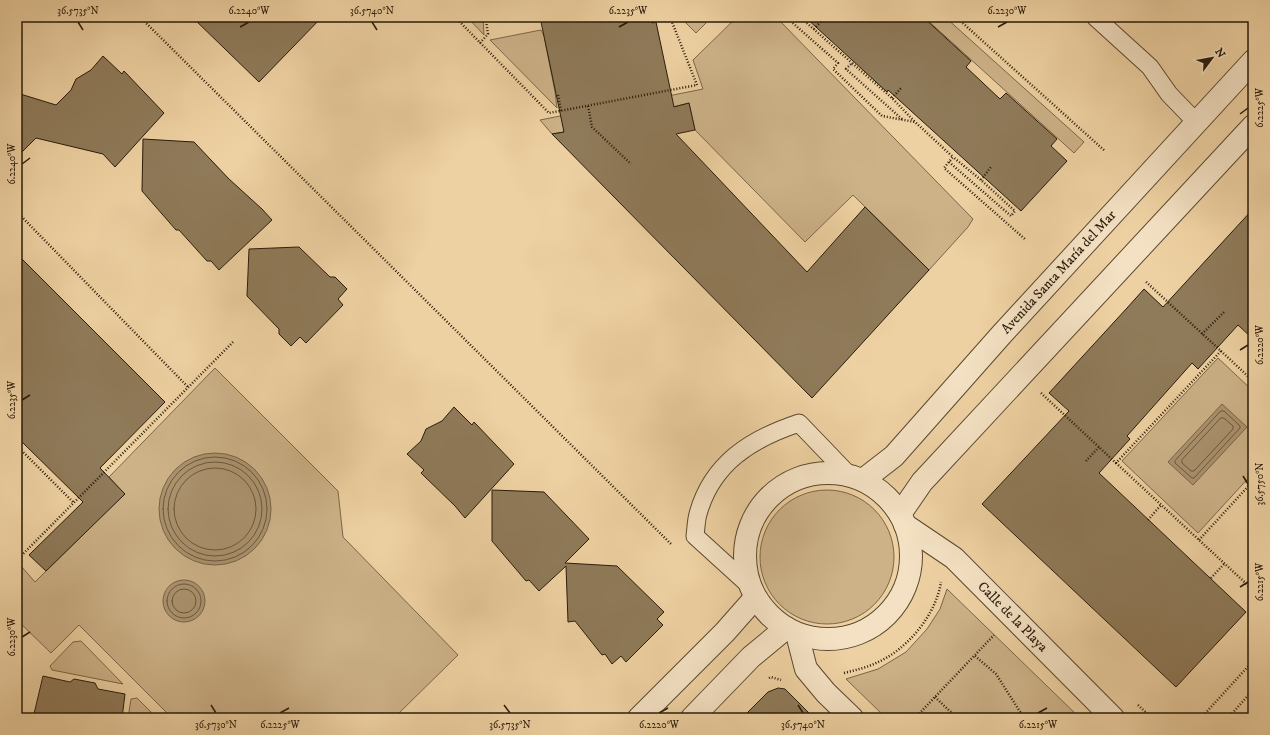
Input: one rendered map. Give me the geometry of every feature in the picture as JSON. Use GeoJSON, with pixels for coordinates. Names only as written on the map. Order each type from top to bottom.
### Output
{"type":"FeatureCollection","features":[{"type":"Feature","properties":{"kind":"street","name":"Avenida Santa María del Mar"},"geometry":{"type":"LineString","coordinates":[[856,478],[894,456],[1002,334],[1253,61]]}},
{"type":"Feature","properties":{"kind":"street"},"geometry":{"type":"LineString","coordinates":[[902,519],[922,482],[1253,126]]}},
{"type":"Feature","properties":{"kind":"street"},"geometry":{"type":"LineString","coordinates":[[826,472],[856,478],[884,494],[902,519],[911,549],[910,573],[902,596],[887,615],[868,630],[845,638],[821,640],[792,631],[769,615],[753,592],[745,564],[746,541],[753,519],[766,500],[783,486],[804,476],[826,472]]}},
{"type":"Feature","properties":{"kind":"street","name":"Calle de la Playa"},"geometry":{"type":"LineString","coordinates":[[902,519],[954,558],[1114,718]]}},
{"type":"Feature","properties":{"kind":"street"},"geometry":{"type":"LineString","coordinates":[[639,718],[726,632],[753,592]]}},
{"type":"Feature","properties":{"kind":"street"},"geometry":{"type":"LineString","coordinates":[[792,631],[806,669],[826,693],[852,718]]}},
{"type":"Feature","properties":{"kind":"street"},"geometry":{"type":"LineString","coordinates":[[692,718],[750,657],[792,631]]}},
{"type":"Feature","properties":{"kind":"lane"},"geometry":{"type":"LineString","coordinates":[[1095,17],[1150,67],[1169,94],[1196,122]]}},
{"type":"Feature","properties":{"kind":"lane"},"geometry":{"type":"LineString","coordinates":[[753,592],[695,536],[698,514],[710,484],[729,460],[753,442],[777,430],[799,423],[856,478]]}},
{"type":"Feature","properties":{"kind":"path"},"geometry":{"type":"LineString","coordinates":[[17,21],[21,17]]}},
{"type":"Feature","properties":{"kind":"path"},"geometry":{"type":"LineString","coordinates":[[140,17],[675,548]]}},
{"type":"Feature","properties":{"kind":"path"},"geometry":{"type":"LineString","coordinates":[[455,17],[549,113],[697,85],[670,17]]}},
{"type":"Feature","properties":{"kind":"path"},"geometry":{"type":"LineString","coordinates":[[786,17],[838,63],[833,69],[882,116],[915,122]]}},
{"type":"Feature","properties":{"kind":"path"},"geometry":{"type":"LineString","coordinates":[[800,17],[892,98],[915,122],[953,157],[1016,211],[1011,216],[950,162]]}},
{"type":"Feature","properties":{"kind":"path"},"geometry":{"type":"LineString","coordinates":[[814,29],[824,17]]}},
{"type":"Feature","properties":{"kind":"path"},"geometry":{"type":"LineString","coordinates":[[956,17],[1105,150]]}},
{"type":"Feature","properties":{"kind":"path"},"geometry":{"type":"LineString","coordinates":[[480,43],[488,34],[486,21]]}},
{"type":"Feature","properties":{"kind":"path"},"geometry":{"type":"LineString","coordinates":[[852,64],[846,69],[903,120]]}},
{"type":"Feature","properties":{"kind":"path"},"geometry":{"type":"LineString","coordinates":[[892,98],[902,87]]}},
{"type":"Feature","properties":{"kind":"path"},"geometry":{"type":"LineString","coordinates":[[558,95],[561,111]]}},
{"type":"Feature","properties":{"kind":"path"},"geometry":{"type":"LineString","coordinates":[[588,106],[592,127],[631,164]]}},
{"type":"Feature","properties":{"kind":"path"},"geometry":{"type":"LineString","coordinates":[[953,157],[944,168],[1026,240]]}},
{"type":"Feature","properties":{"kind":"path"},"geometry":{"type":"LineString","coordinates":[[981,180],[991,167]]}},
{"type":"Feature","properties":{"kind":"path"},"geometry":{"type":"LineString","coordinates":[[17,212],[188,387]]}},
{"type":"Feature","properties":{"kind":"path"},"geometry":{"type":"LineString","coordinates":[[1142,278],[1253,381]]}},
{"type":"Feature","properties":{"kind":"path"},"geometry":{"type":"LineString","coordinates":[[1202,334],[1224,312]]}},
{"type":"Feature","properties":{"kind":"path"},"geometry":{"type":"LineString","coordinates":[[17,560],[233,342]]}},
{"type":"Feature","properties":{"kind":"path"},"geometry":{"type":"LineString","coordinates":[[1116,463],[1221,351]]}},
{"type":"Feature","properties":{"kind":"path"},"geometry":{"type":"LineString","coordinates":[[1038,390],[1253,590]]}},
{"type":"Feature","properties":{"kind":"path"},"geometry":{"type":"LineString","coordinates":[[17,446],[74,503]]}},
{"type":"Feature","properties":{"kind":"path"},"geometry":{"type":"LineString","coordinates":[[1086,461],[1099,447]]}},
{"type":"Feature","properties":{"kind":"path"},"geometry":{"type":"LineString","coordinates":[[1246,481],[1250,485]]}},
{"type":"Feature","properties":{"kind":"path"},"geometry":{"type":"LineString","coordinates":[[1199,540],[1253,481]]}},
{"type":"Feature","properties":{"kind":"path"},"geometry":{"type":"LineString","coordinates":[[1148,520],[1161,505]]}},
{"type":"Feature","properties":{"kind":"path"},"geometry":{"type":"LineString","coordinates":[[826,693],[840,679],[837,674],[861,669],[878,663],[902,647],[919,630],[933,607],[944,569],[954,558]]}},
{"type":"Feature","properties":{"kind":"path"},"geometry":{"type":"LineString","coordinates":[[1210,578],[1224,564]]}},
{"type":"Feature","properties":{"kind":"path"},"geometry":{"type":"LineString","coordinates":[[915,718],[997,632]]}},
{"type":"Feature","properties":{"kind":"path"},"geometry":{"type":"LineString","coordinates":[[975,656],[996,674],[1024,718]]}},
{"type":"Feature","properties":{"kind":"path"},"geometry":{"type":"LineString","coordinates":[[1201,718],[1253,661]]}},
{"type":"Feature","properties":{"kind":"path"},"geometry":{"type":"LineString","coordinates":[[764,680],[770,677],[784,680]]}},
{"type":"Feature","properties":{"kind":"path"},"geometry":{"type":"LineString","coordinates":[[1228,718],[1253,690]]}},
{"type":"Feature","properties":{"kind":"path"},"geometry":{"type":"LineString","coordinates":[[935,697],[957,718]]}},
{"type":"Feature","properties":{"kind":"shaded area"},"geometry":{"type":"Polygon","coordinates":[[[467,17],[483,17],[484,35],[467,17]]]}},
{"type":"Feature","properties":{"kind":"shaded area"},"geometry":{"type":"Polygon","coordinates":[[[680,17],[712,17],[696,33],[680,17]]]}},
{"type":"Feature","properties":{"kind":"shaded area"},"geometry":{"type":"Polygon","coordinates":[[[737,17],[776,17],[973,219],[968,227],[929,270],[853,195],[805,242],[695,130],[689,103],[664,109],[598,110],[703,89],[693,60],[737,17]]]}},
{"type":"Feature","properties":{"kind":"shaded area"},"geometry":{"type":"Polygon","coordinates":[[[924,17],[945,17],[1084,142],[1074,153],[924,17]]]}},
{"type":"Feature","properties":{"kind":"shaded area"},"geometry":{"type":"Polygon","coordinates":[[[541,30],[544,36],[557,108],[490,40],[541,30]]]}},
{"type":"Feature","properties":{"kind":"shaded area"},"geometry":{"type":"Polygon","coordinates":[[[580,112],[583,129],[552,134],[540,120],[580,112]]]}},
{"type":"Feature","properties":{"kind":"shaded area"},"geometry":{"type":"Polygon","coordinates":[[[1218,358],[1253,391],[1253,473],[1198,533],[1122,461],[1218,358]]]}},
{"type":"Feature","properties":{"kind":"shaded area"},"geometry":{"type":"Polygon","coordinates":[[[215,368],[338,491],[343,537],[458,655],[394,718],[172,718],[79,625],[51,653],[17,620],[17,570],[21,566],[35,582],[124,494],[109,477],[215,368]]]}},
{"type":"Feature","properties":{"kind":"shaded area"},"geometry":{"type":"Polygon","coordinates":[[[834,490],[859,498],[879,515],[889,531],[893,544],[893,570],[889,583],[883,594],[869,609],[853,619],[840,623],[820,624],[795,616],[775,599],[765,583],[761,570],[760,550],[768,525],[785,505],[801,495],[814,491],[834,490]]]}},
{"type":"Feature","properties":{"kind":"shaded area"},"geometry":{"type":"Polygon","coordinates":[[[947,589],[1080,718],[886,718],[846,679],[878,669],[906,652],[927,629],[940,609],[947,589]]]}},
{"type":"Feature","properties":{"kind":"shaded area"},"geometry":{"type":"Polygon","coordinates":[[[81,641],[123,684],[52,670],[50,666],[73,642],[81,641]]]}},
{"type":"Feature","properties":{"kind":"shaded area"},"geometry":{"type":"Polygon","coordinates":[[[137,698],[157,718],[128,718],[131,699],[137,698]]]}},
{"type":"Feature","properties":{"kind":"water"},"geometry":{"type":"Polygon","coordinates":[[[1222,404],[1247,427],[1193,485],[1168,462],[1222,404]]]}},
{"type":"Feature","properties":{"kind":"water"},"geometry":{"type":"Polygon","coordinates":[[[215,453],[237,457],[255,469],[267,487],[271,509],[267,531],[255,549],[237,561],[215,565],[193,561],[175,549],[163,531],[159,509],[163,487],[175,469],[193,457],[215,453]]]}},
{"type":"Feature","properties":{"kind":"water"},"geometry":{"type":"Polygon","coordinates":[[[184,580],[199,586],[205,601],[199,616],[184,622],[169,616],[163,601],[169,586],[184,580]]]}},
{"type":"Feature","properties":{"kind":"building"},"geometry":{"type":"Polygon","coordinates":[[[192,17],[322,17],[259,82],[192,17]]]}},
{"type":"Feature","properties":{"kind":"building"},"geometry":{"type":"Polygon","coordinates":[[[540,17],[651,17],[652,23],[656,22],[674,107],[689,103],[695,130],[676,134],[807,272],[865,207],[929,270],[812,398],[552,134],[564,132],[540,17]]]}},
{"type":"Feature","properties":{"kind":"building"},"geometry":{"type":"Polygon","coordinates":[[[805,17],[923,17],[971,61],[966,67],[1000,99],[1006,93],[1057,139],[1051,146],[1067,161],[1021,211],[805,17]]]}},
{"type":"Feature","properties":{"kind":"building"},"geometry":{"type":"Polygon","coordinates":[[[103,56],[122,74],[124,71],[164,113],[115,167],[103,154],[36,138],[17,157],[17,93],[56,105],[71,90],[76,79],[91,70],[103,56]]]}},
{"type":"Feature","properties":{"kind":"building"},"geometry":{"type":"Polygon","coordinates":[[[143,139],[194,142],[229,179],[272,220],[219,270],[211,261],[207,261],[179,230],[176,230],[142,191],[143,139]]]}},
{"type":"Feature","properties":{"kind":"building"},"geometry":{"type":"Polygon","coordinates":[[[1253,209],[1253,339],[1238,325],[1198,369],[1192,363],[1127,436],[1130,439],[1099,473],[1246,612],[1176,687],[982,504],[1069,411],[1049,393],[1144,289],[1163,307],[1253,209]]]}},
{"type":"Feature","properties":{"kind":"building"},"geometry":{"type":"Polygon","coordinates":[[[299,247],[330,277],[335,277],[347,289],[338,299],[343,305],[306,343],[300,337],[291,346],[279,334],[279,329],[247,296],[249,249],[299,247]]]}},
{"type":"Feature","properties":{"kind":"building"},"geometry":{"type":"Polygon","coordinates":[[[17,254],[165,402],[100,468],[125,494],[46,571],[29,555],[83,502],[17,437],[17,254]]]}},
{"type":"Feature","properties":{"kind":"building"},"geometry":{"type":"Polygon","coordinates":[[[454,407],[472,425],[474,422],[514,464],[465,518],[455,506],[421,473],[424,470],[407,454],[421,441],[426,429],[442,421],[454,407]]]}},
{"type":"Feature","properties":{"kind":"building"},"geometry":{"type":"Polygon","coordinates":[[[492,490],[544,492],[589,539],[565,563],[617,566],[664,612],[657,619],[663,625],[626,662],[621,656],[612,664],[605,654],[602,655],[575,621],[568,622],[566,566],[539,591],[529,580],[526,581],[492,541],[492,490]]]}},
{"type":"Feature","properties":{"kind":"building"},"geometry":{"type":"Polygon","coordinates":[[[43,676],[70,682],[74,679],[95,683],[98,689],[125,694],[122,718],[33,718],[43,676]]]}},
{"type":"Feature","properties":{"kind":"building"},"geometry":{"type":"Polygon","coordinates":[[[778,688],[785,689],[814,718],[742,718],[768,692],[778,688]]]}}]}
